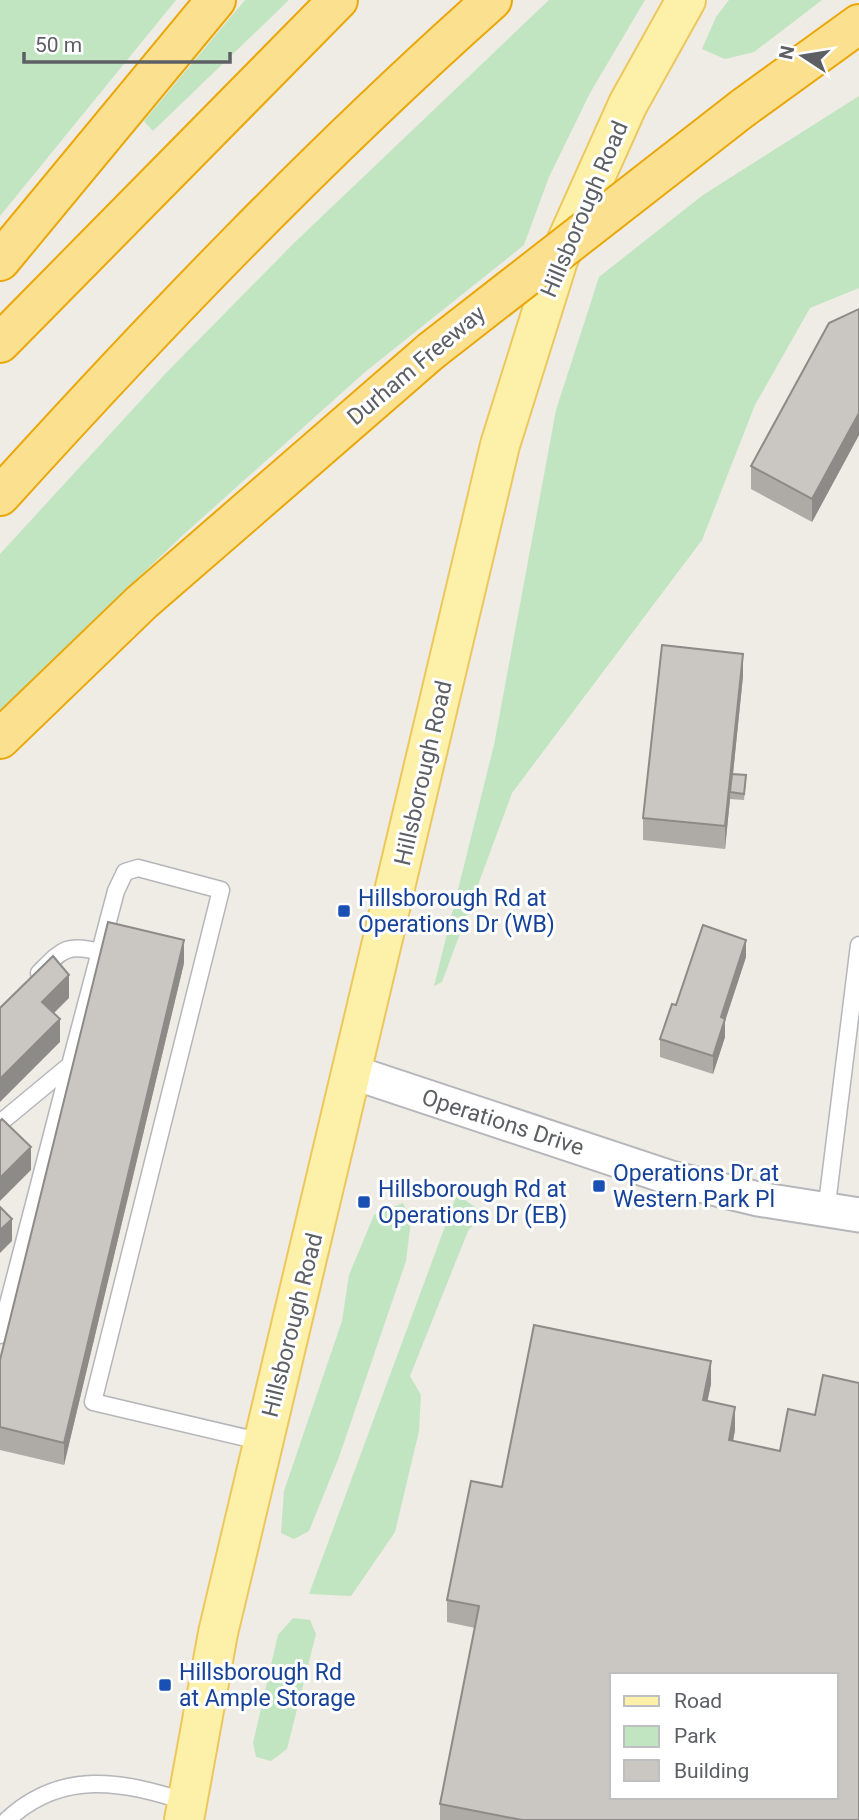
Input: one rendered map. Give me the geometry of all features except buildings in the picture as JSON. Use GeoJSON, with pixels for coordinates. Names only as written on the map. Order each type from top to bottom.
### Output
{"type":"FeatureCollection","features":[{"type":"Feature","properties":{"kind":"highway"},"geometry":{"type":"LineString","coordinates":[[0,261],[216,0]]}},
{"type":"Feature","properties":{"kind":"highway"},"geometry":{"type":"LineString","coordinates":[[0,343],[338,0]]}},
{"type":"Feature","properties":{"kind":"highway"},"geometry":{"type":"LineString","coordinates":[[0,496],[90,397],[331,150],[492,0]]}},
{"type":"Feature","properties":{"kind":"highway","name":"Durham Freeway"},"geometry":{"type":"LineString","coordinates":[[0,739],[142,602],[431,351],[743,108],[859,24]]}},
{"type":"Feature","properties":{"kind":"main road","name":"Hillsborough Road"},"geometry":{"type":"LineString","coordinates":[[185,1811],[218,1633],[500,444],[558,260],[628,104],[687,0]]}},
{"type":"Feature","properties":{"kind":"street","name":"Operations Drive"},"geometry":{"type":"LineString","coordinates":[[352,1072],[671,1178],[758,1199],[826,1212],[859,1214]]}},
{"type":"Feature","properties":{"kind":"lane"},"geometry":{"type":"LineString","coordinates":[[0,1335],[116,891],[125,872],[138,868],[221,890],[93,1402],[263,1443]]}},
{"type":"Feature","properties":{"kind":"lane"},"geometry":{"type":"LineString","coordinates":[[826,1212],[859,945]]}},
{"type":"Feature","properties":{"kind":"lane"},"geometry":{"type":"LineString","coordinates":[[26,986],[62,951],[75,946],[100,952]]}},
{"type":"Feature","properties":{"kind":"lane"},"geometry":{"type":"LineString","coordinates":[[0,1122],[70,1065]]}},
{"type":"Feature","properties":{"kind":"lane"},"geometry":{"type":"LineString","coordinates":[[7,1820],[49,1792],[85,1783],[131,1785],[185,1811]]}},
{"type":"Feature","properties":{"kind":"green space"},"geometry":{"type":"Polygon","coordinates":[[[0,0],[176,0],[0,216],[0,0]]]}},
{"type":"Feature","properties":{"kind":"green space"},"geometry":{"type":"Polygon","coordinates":[[[245,0],[289,0],[153,131],[144,121],[245,0]]]}},
{"type":"Feature","properties":{"kind":"green space"},"geometry":{"type":"Polygon","coordinates":[[[549,0],[645,0],[590,93],[549,177],[524,245],[365,372],[183,535],[0,710],[0,554],[167,372],[294,243],[549,0]]]}},
{"type":"Feature","properties":{"kind":"green space"},"geometry":{"type":"Polygon","coordinates":[[[729,0],[822,0],[754,52],[725,59],[702,49],[716,17],[729,0]]]}},
{"type":"Feature","properties":{"kind":"green space"},"geometry":{"type":"Polygon","coordinates":[[[859,96],[859,288],[810,308],[755,405],[702,540],[512,793],[442,982],[434,986],[494,745],[556,410],[599,277],[703,195],[859,96]]]}},
{"type":"Feature","properties":{"kind":"green space"},"geometry":{"type":"Polygon","coordinates":[[[457,1194],[484,1214],[468,1231],[410,1376],[421,1395],[419,1431],[395,1532],[351,1596],[309,1594],[457,1194]]]}},
{"type":"Feature","properties":{"kind":"green space"},"geometry":{"type":"Polygon","coordinates":[[[403,1203],[411,1221],[406,1261],[339,1457],[309,1531],[294,1539],[281,1533],[284,1491],[342,1321],[349,1275],[374,1215],[403,1203]]]}},
{"type":"Feature","properties":{"kind":"green space"},"geometry":{"type":"Polygon","coordinates":[[[293,1618],[310,1620],[316,1634],[287,1749],[271,1761],[256,1757],[253,1743],[278,1635],[293,1618]]]}},
{"type":"Feature","properties":{"kind":"place","name":"Hillsborough Rd at Operations Dr (WB)"},"geometry":{"type":"Point","coordinates":[344,911]}},
{"type":"Feature","properties":{"kind":"place","name":"Operations Dr at Western Park Pl"},"geometry":{"type":"Point","coordinates":[599,1186]}},
{"type":"Feature","properties":{"kind":"place","name":"Hillsborough Rd at Operations Dr (EB)"},"geometry":{"type":"Point","coordinates":[364,1202]}},
{"type":"Feature","properties":{"kind":"place","name":"Hillsborough Rd at Ample Storage"},"geometry":{"type":"Point","coordinates":[165,1685]}}]}
